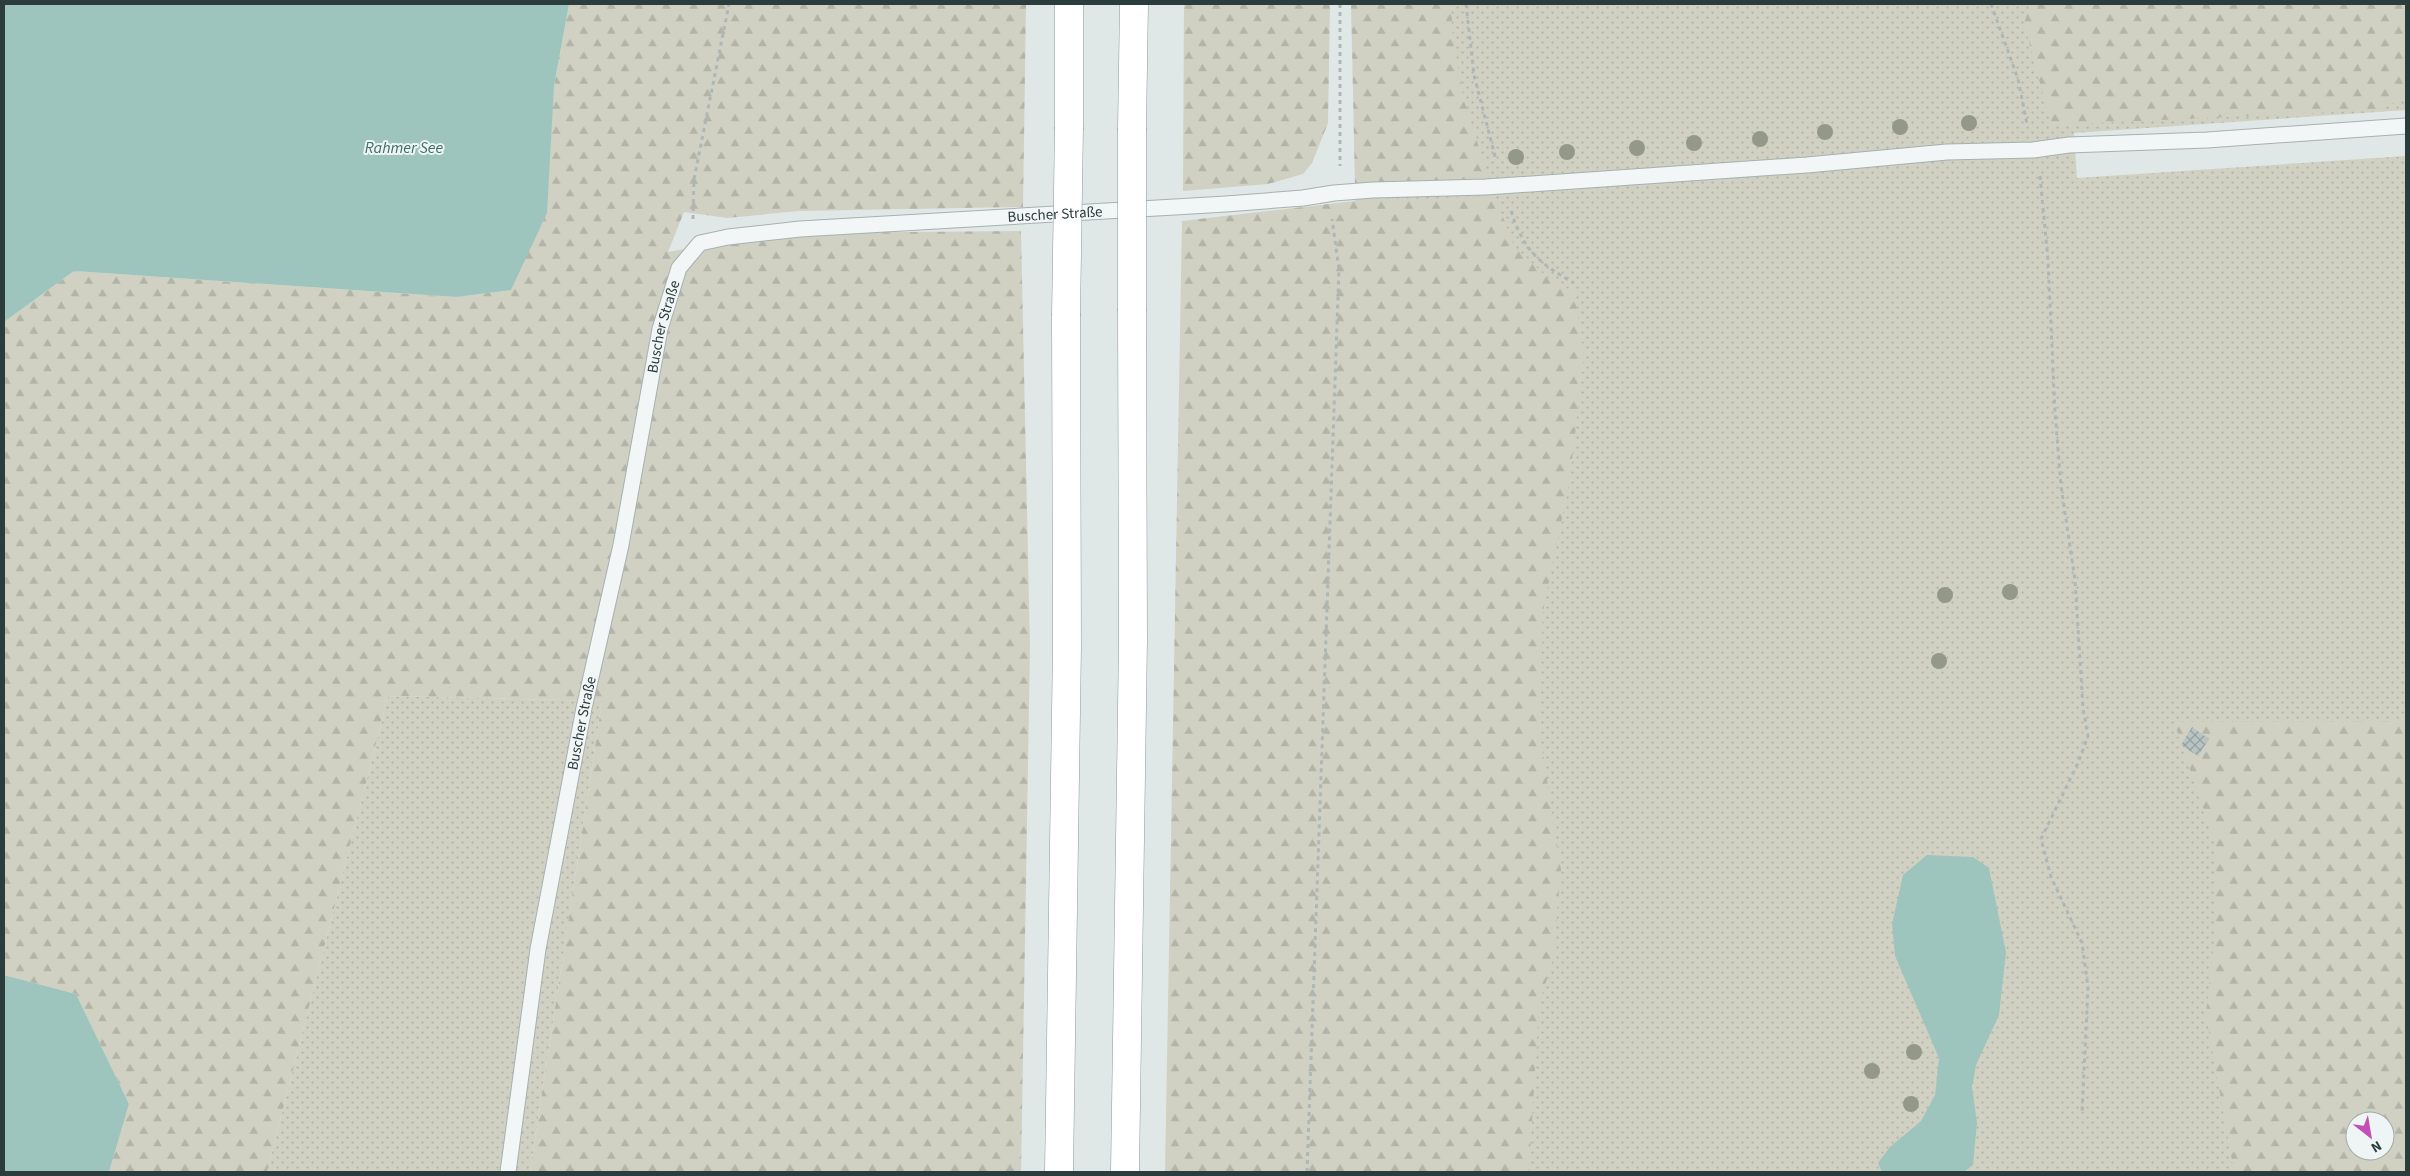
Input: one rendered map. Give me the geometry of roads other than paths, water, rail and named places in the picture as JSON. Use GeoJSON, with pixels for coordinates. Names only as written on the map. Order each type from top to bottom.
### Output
{"type":"FeatureCollection","features":[{"type":"Feature","properties":{"kind":"highway"},"geometry":{"type":"LineString","coordinates":[[1059,1172],[1067,646],[1066,316],[1069,4]]}},
{"type":"Feature","properties":{"kind":"highway"},"geometry":{"type":"LineString","coordinates":[[1125,1172],[1133,641],[1132,128],[1134,4]]}},
{"type":"Feature","properties":{"kind":"lane","name":"Buscher Straße"},"geometry":{"type":"LineString","coordinates":[[508,1172],[538,949],[584,708],[621,545],[660,328],[680,268],[700,243],[728,237],[800,229],[1226,204],[1303,198],[1334,192],[1502,186],[1807,165],[1947,152],[2033,150],[2069,145],[2207,140],[2406,126]]}},
{"type":"Feature","properties":{"kind":"water","name":"Rahmer See"},"geometry":{"type":"Polygon","coordinates":[[[4,4],[569,4],[554,86],[547,213],[511,290],[456,297],[74,271],[4,322],[4,4]]]}},
{"type":"Feature","properties":{"kind":"water"},"geometry":{"type":"Polygon","coordinates":[[[1927,855],[1973,857],[1989,868],[2006,952],[1999,1015],[1976,1065],[1972,1087],[1977,1123],[1973,1165],[1964,1172],[1882,1172],[1878,1163],[1890,1147],[1921,1121],[1935,1095],[1939,1058],[1895,956],[1892,924],[1903,875],[1927,855]]]}},
{"type":"Feature","properties":{"kind":"water"},"geometry":{"type":"Polygon","coordinates":[[[4,975],[76,994],[129,1104],[109,1172],[4,1172],[4,975]]]}}]}
